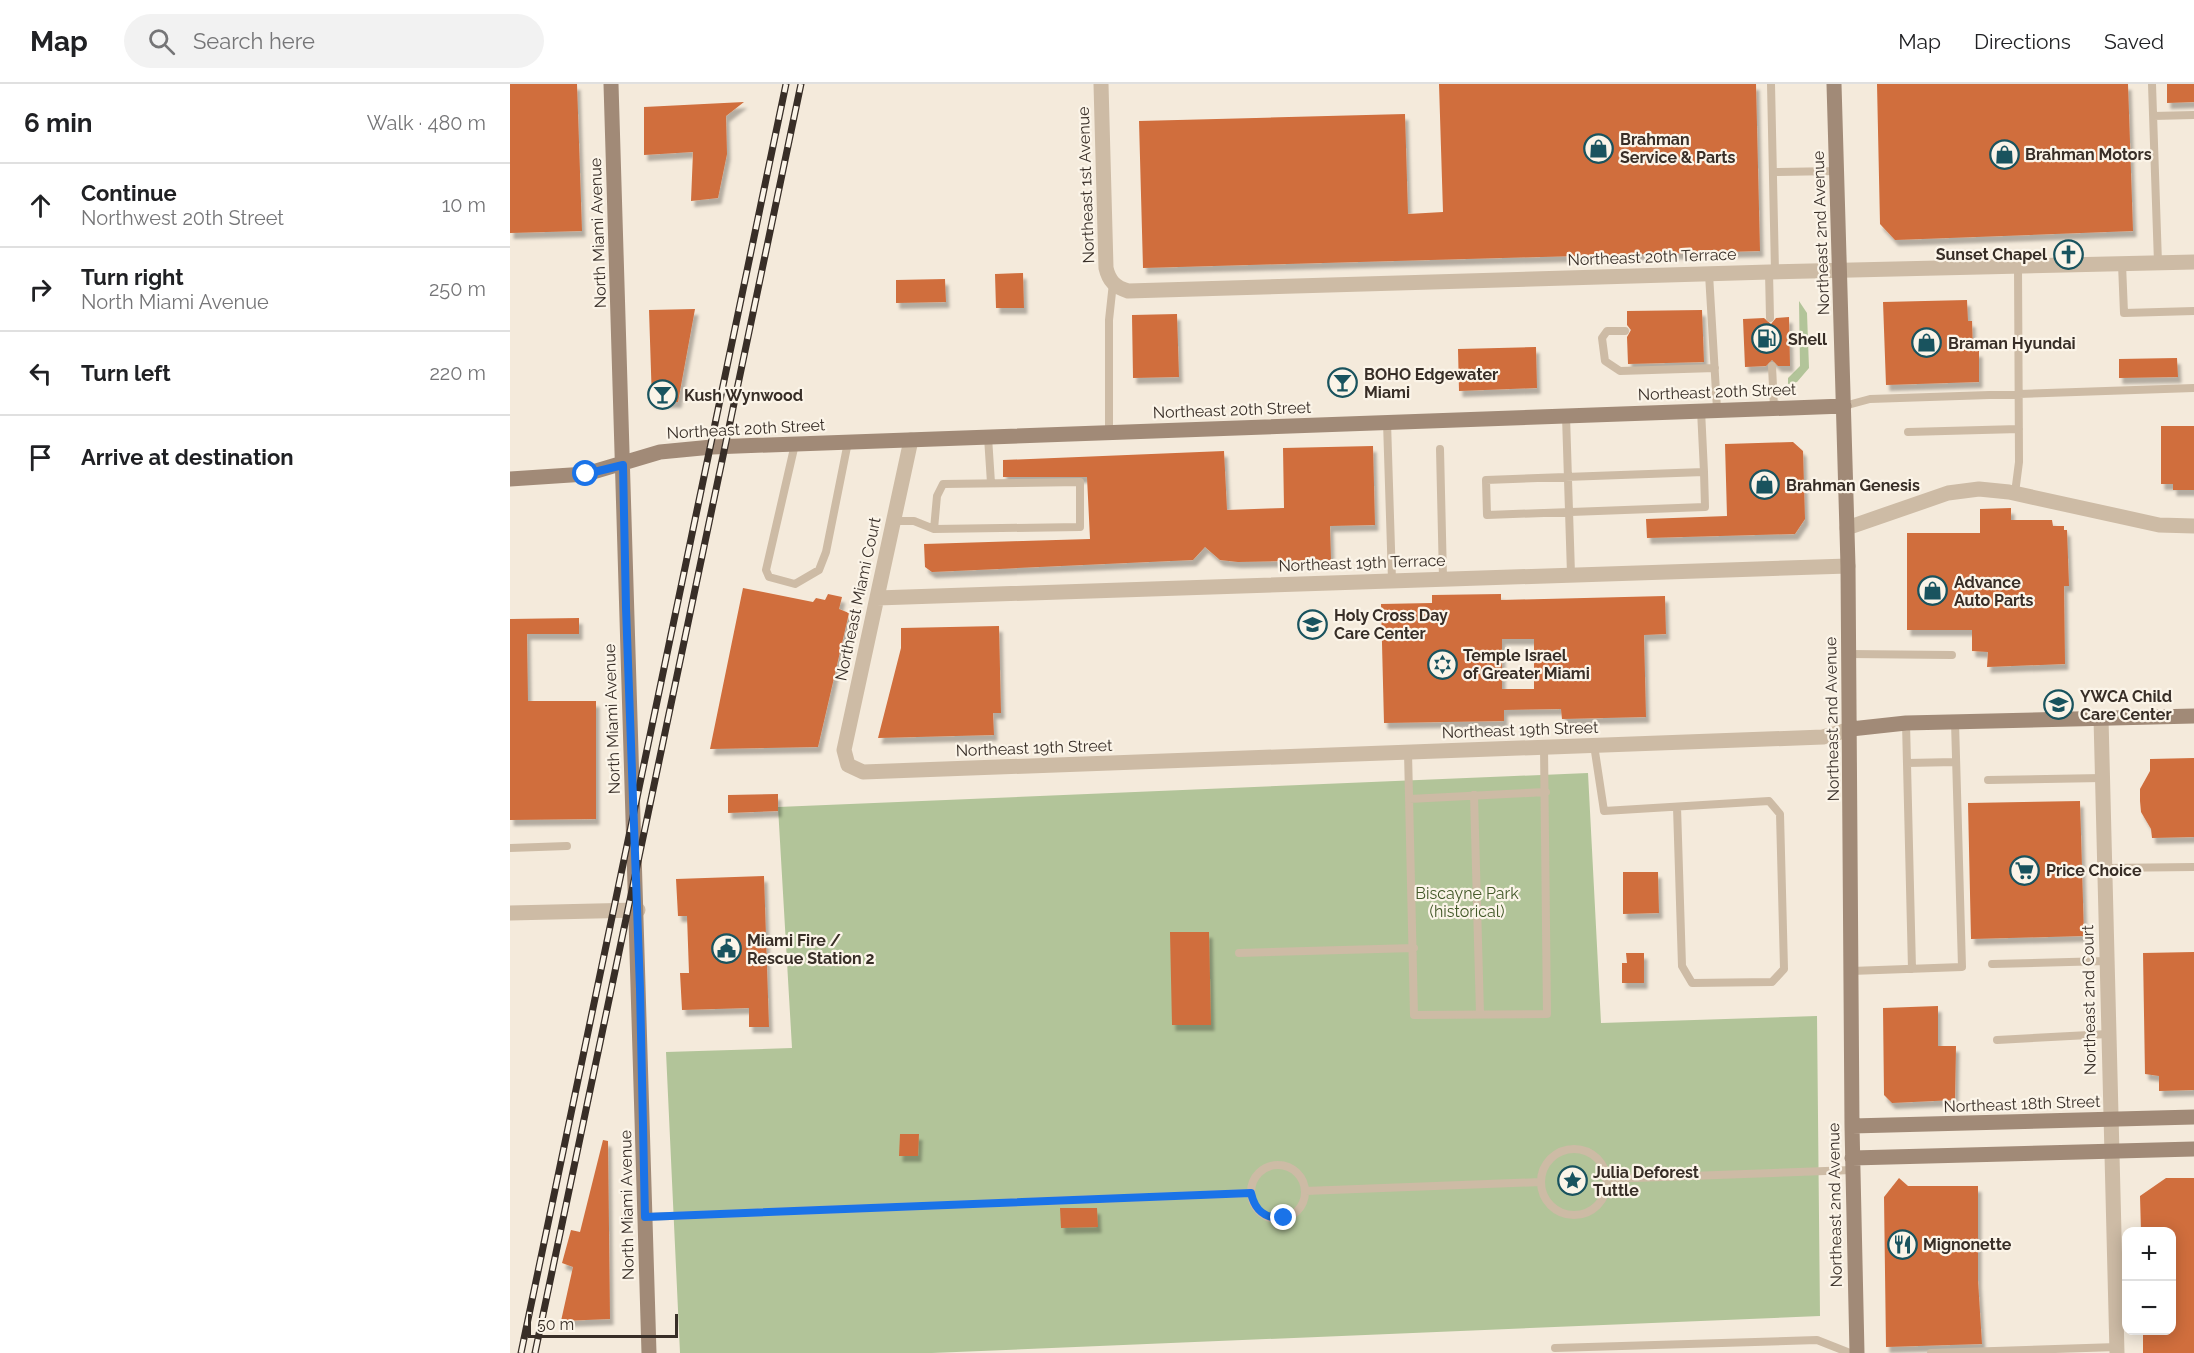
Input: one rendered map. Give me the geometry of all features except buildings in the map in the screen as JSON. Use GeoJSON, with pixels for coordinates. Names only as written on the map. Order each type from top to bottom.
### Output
{"type":"FeatureCollection","features":[{"type":"Feature","properties":{"kind":"main road","name":"North Miami Avenue"},"geometry":{"type":"LineString","coordinates":[[611,84],[626,608],[638,910],[649,1353]]}},
{"type":"Feature","properties":{"kind":"main road","name":"Northeast 2nd Avenue"},"geometry":{"type":"LineString","coordinates":[[1834,84],[1851,729],[1852,1164],[1857,1353]]}},
{"type":"Feature","properties":{"kind":"main road","name":"Northeast 20th Street"},"geometry":{"type":"LineString","coordinates":[[510,479],[586,474],[623,465],[660,452],[848,441],[1844,405]]}},
{"type":"Feature","properties":{"kind":"main road","name":"Northeast 19th Street"},"geometry":{"type":"LineString","coordinates":[[1851,729],[1906,723],[2194,716]]}},
{"type":"Feature","properties":{"kind":"main road","name":"Northeast 18th Street"},"geometry":{"type":"LineString","coordinates":[[1852,1126],[2194,1117]]}},
{"type":"Feature","properties":{"kind":"main road"},"geometry":{"type":"LineString","coordinates":[[1852,1164],[2194,1149]]}},
{"type":"Feature","properties":{"kind":"street","name":"Northeast 1st Avenue"},"geometry":{"type":"LineString","coordinates":[[1101,84],[1106,267],[1108,278],[1113,283]]}},
{"type":"Feature","properties":{"kind":"street","name":"Northeast 20th Terrace"},"geometry":{"type":"LineString","coordinates":[[1113,283],[1120,288],[1137,291],[1709,273],[2194,262]]}},
{"type":"Feature","properties":{"kind":"street","name":"Northeast Miami Court"},"geometry":{"type":"LineString","coordinates":[[848,765],[844,750],[911,440]]}},
{"type":"Feature","properties":{"kind":"street"},"geometry":{"type":"LineString","coordinates":[[1847,528],[1948,493],[1979,489],[2015,493],[2159,525],[2194,526]]}},
{"type":"Feature","properties":{"kind":"street","name":"Northeast 19th Terrace"},"geometry":{"type":"LineString","coordinates":[[876,598],[1848,566]]}},
{"type":"Feature","properties":{"kind":"street","name":"Northeast 2nd Court"},"geometry":{"type":"LineString","coordinates":[[2101,718],[2117,1350]]}},
{"type":"Feature","properties":{"kind":"street","name":"Northeast 19th Street"},"geometry":{"type":"LineString","coordinates":[[848,765],[863,772],[1408,753],[1823,737],[1851,729]]}},
{"type":"Feature","properties":{"kind":"street"},"geometry":{"type":"LineString","coordinates":[[510,913],[638,910]]}},
{"type":"Feature","properties":{"kind":"lane"},"geometry":{"type":"LineString","coordinates":[[1770,84],[1773,172],[1770,318]]}},
{"type":"Feature","properties":{"kind":"lane"},"geometry":{"type":"LineString","coordinates":[[2152,84],[2158,263]]}},
{"type":"Feature","properties":{"kind":"lane"},"geometry":{"type":"LineString","coordinates":[[2153,116],[2194,115]]}},
{"type":"Feature","properties":{"kind":"lane"},"geometry":{"type":"LineString","coordinates":[[1773,172],[1836,171]]}},
{"type":"Feature","properties":{"kind":"lane"},"geometry":{"type":"LineString","coordinates":[[2122,264],[2124,312],[2194,311]]}},
{"type":"Feature","properties":{"kind":"lane"},"geometry":{"type":"LineString","coordinates":[[2015,493],[2019,429],[2018,266]]}},
{"type":"Feature","properties":{"kind":"lane"},"geometry":{"type":"LineString","coordinates":[[1709,273],[1718,409]]}},
{"type":"Feature","properties":{"kind":"lane"},"geometry":{"type":"LineString","coordinates":[[1108,432],[1108,320],[1113,283]]}},
{"type":"Feature","properties":{"kind":"lane"},"geometry":{"type":"LineString","coordinates":[[1703,328],[1713,328]]}},
{"type":"Feature","properties":{"kind":"lane"},"geometry":{"type":"LineString","coordinates":[[1625,331],[1607,331],[1602,338],[1605,360],[1620,371],[1715,368]]}},
{"type":"Feature","properties":{"kind":"lane"},"geometry":{"type":"LineString","coordinates":[[1772,366],[1774,408]]}},
{"type":"Feature","properties":{"kind":"lane"},"geometry":{"type":"LineString","coordinates":[[1844,405],[1870,399],[2194,388]]}},
{"type":"Feature","properties":{"kind":"lane"},"geometry":{"type":"LineString","coordinates":[[1701,410],[1704,472],[1705,507],[1487,515],[1486,480],[1704,472]]}},
{"type":"Feature","properties":{"kind":"lane"},"geometry":{"type":"LineString","coordinates":[[1566,416],[1571,574]]}},
{"type":"Feature","properties":{"kind":"lane"},"geometry":{"type":"LineString","coordinates":[[1387,422],[1392,580]]}},
{"type":"Feature","properties":{"kind":"lane"},"geometry":{"type":"LineString","coordinates":[[1908,432],[2019,429]]}},
{"type":"Feature","properties":{"kind":"lane"},"geometry":{"type":"LineString","coordinates":[[988,436],[991,483]]}},
{"type":"Feature","properties":{"kind":"lane"},"geometry":{"type":"LineString","coordinates":[[795,444],[766,570],[769,577],[795,584],[819,570],[826,552],[848,441]]}},
{"type":"Feature","properties":{"kind":"lane"},"geometry":{"type":"LineString","coordinates":[[1440,448],[1443,578]]}},
{"type":"Feature","properties":{"kind":"lane"},"geometry":{"type":"LineString","coordinates":[[892,520],[914,521],[934,528],[1080,527],[1080,482],[943,483],[937,495],[934,528]]}},
{"type":"Feature","properties":{"kind":"lane"},"geometry":{"type":"LineString","coordinates":[[1849,654],[1952,655]]}},
{"type":"Feature","properties":{"kind":"lane"},"geometry":{"type":"LineString","coordinates":[[1851,971],[1962,967],[1955,722]]}},
{"type":"Feature","properties":{"kind":"lane"},"geometry":{"type":"LineString","coordinates":[[1906,723],[1911,969]]}},
{"type":"Feature","properties":{"kind":"lane"},"geometry":{"type":"LineString","coordinates":[[1594,746],[1604,812],[1677,807],[1769,801],[1780,814],[1784,969],[1772,982],[1692,983],[1682,966],[1677,807]]}},
{"type":"Feature","properties":{"kind":"lane"},"geometry":{"type":"LineString","coordinates":[[1408,753],[1414,1016],[1547,1014],[1544,747]]}},
{"type":"Feature","properties":{"kind":"lane"},"geometry":{"type":"LineString","coordinates":[[1907,763],[1956,762]]}},
{"type":"Feature","properties":{"kind":"lane"},"geometry":{"type":"LineString","coordinates":[[1988,780],[2102,778]]}},
{"type":"Feature","properties":{"kind":"lane"},"geometry":{"type":"LineString","coordinates":[[1409,799],[1546,792]]}},
{"type":"Feature","properties":{"kind":"lane"},"geometry":{"type":"LineString","coordinates":[[1474,795],[1480,1014]]}},
{"type":"Feature","properties":{"kind":"lane"},"geometry":{"type":"LineString","coordinates":[[510,848],[567,846]]}},
{"type":"Feature","properties":{"kind":"lane"},"geometry":{"type":"LineString","coordinates":[[2104,868],[2194,867]]}},
{"type":"Feature","properties":{"kind":"lane"},"geometry":{"type":"LineString","coordinates":[[1239,953],[1414,948]]}},
{"type":"Feature","properties":{"kind":"lane"},"geometry":{"type":"LineString","coordinates":[[1992,964],[2106,961]]}},
{"type":"Feature","properties":{"kind":"lane"},"geometry":{"type":"LineString","coordinates":[[1997,1040],[2108,1034]]}},
{"type":"Feature","properties":{"kind":"lane"},"geometry":{"type":"LineString","coordinates":[[1578,1150],[1597,1160],[1606,1179],[1602,1199],[1595,1208],[1575,1215],[1564,1214],[1547,1202],[1541,1182],[1548,1161],[1557,1155],[1578,1150]]}},
{"type":"Feature","properties":{"kind":"lane"},"geometry":{"type":"LineString","coordinates":[[1606,1179],[1852,1164]]}},
{"type":"Feature","properties":{"kind":"lane"},"geometry":{"type":"LineString","coordinates":[[1276,1165],[1285,1166],[1299,1175],[1305,1191],[1299,1208],[1284,1218],[1265,1216],[1253,1202],[1251,1193],[1252,1185],[1261,1171],[1276,1165]]}},
{"type":"Feature","properties":{"kind":"lane"},"geometry":{"type":"LineString","coordinates":[[1305,1191],[1541,1182]]}},
{"type":"Feature","properties":{"kind":"lane"},"geometry":{"type":"LineString","coordinates":[[645,1217],[1251,1193]]}},
{"type":"Feature","properties":{"kind":"lane"},"geometry":{"type":"LineString","coordinates":[[1555,1348],[1817,1340],[1850,1353]]}},
{"type":"Feature","properties":{"kind":"lane"},"geometry":{"type":"LineString","coordinates":[[1931,1353],[2117,1350]]}},
{"type":"Feature","properties":{"kind":"green space"},"geometry":{"type":"Polygon","coordinates":[[[1799,301],[1807,313],[1809,368],[1797,382],[1788,384],[1788,378],[1800,366],[1799,301]]]}},
{"type":"Feature","properties":{"kind":"green space","name":"Biscayne Park (historical)"},"geometry":{"type":"Polygon","coordinates":[[[1588,773],[1601,1023],[1817,1016],[1820,1316],[932,1353],[680,1353],[666,1052],[792,1048],[778,807],[1588,773]]]}},
{"type":"Feature","properties":{"kind":"railway"},"geometry":{"type":"LineString","coordinates":[[521,1353],[786,84]]}},
{"type":"Feature","properties":{"kind":"railway"},"geometry":{"type":"LineString","coordinates":[[535,1353],[801,84]]}},
{"type":"Feature","properties":{"kind":"place","name":"Brahman Service & Parts"},"geometry":{"type":"Point","coordinates":[1599,148]}},
{"type":"Feature","properties":{"kind":"place","name":"Brahman Motors"},"geometry":{"type":"Point","coordinates":[2004,154]}},
{"type":"Feature","properties":{"kind":"place","name":"Sunset Chapel"},"geometry":{"type":"Point","coordinates":[2068,254]}},
{"type":"Feature","properties":{"kind":"place","name":"Shell"},"geometry":{"type":"Point","coordinates":[1767,339]}},
{"type":"Feature","properties":{"kind":"place","name":"Braman Hyundai"},"geometry":{"type":"Point","coordinates":[1927,343]}},
{"type":"Feature","properties":{"kind":"place","name":"BOHO Edgewater Miami"},"geometry":{"type":"Point","coordinates":[1343,383]}},
{"type":"Feature","properties":{"kind":"place","name":"Kush Wynwood"},"geometry":{"type":"Point","coordinates":[663,395]}},
{"type":"Feature","properties":{"kind":"place","name":"Brahman Genesis"},"geometry":{"type":"Point","coordinates":[1765,485]}},
{"type":"Feature","properties":{"kind":"place","name":"Advance Auto Parts"},"geometry":{"type":"Point","coordinates":[1933,591]}},
{"type":"Feature","properties":{"kind":"place","name":"Holy Cross Day Care Center"},"geometry":{"type":"Point","coordinates":[1313,624]}},
{"type":"Feature","properties":{"kind":"place","name":"Temple Israel of Greater Miami"},"geometry":{"type":"Point","coordinates":[1442,664]}},
{"type":"Feature","properties":{"kind":"place","name":"YWCA Child Care Center"},"geometry":{"type":"Point","coordinates":[2059,705]}},
{"type":"Feature","properties":{"kind":"place","name":"Price Choice"},"geometry":{"type":"Point","coordinates":[2025,870]}},
{"type":"Feature","properties":{"kind":"place","name":"Miami Fire / Rescue Station 2"},"geometry":{"type":"Point","coordinates":[726,949]}},
{"type":"Feature","properties":{"kind":"place","name":"Julia Deforest Tuttle"},"geometry":{"type":"Point","coordinates":[1572,1181]}},
{"type":"Feature","properties":{"kind":"place","name":"Mignonette"},"geometry":{"type":"Point","coordinates":[1902,1244]}},
{"type":"Feature","properties":{"kind":"route"},"geometry":{"type":"LineString","coordinates":[[586,474],[623,465],[626,608],[637,867],[645,1217],[1251,1193],[1253,1202],[1265,1216],[1284,1218]]}}]}
